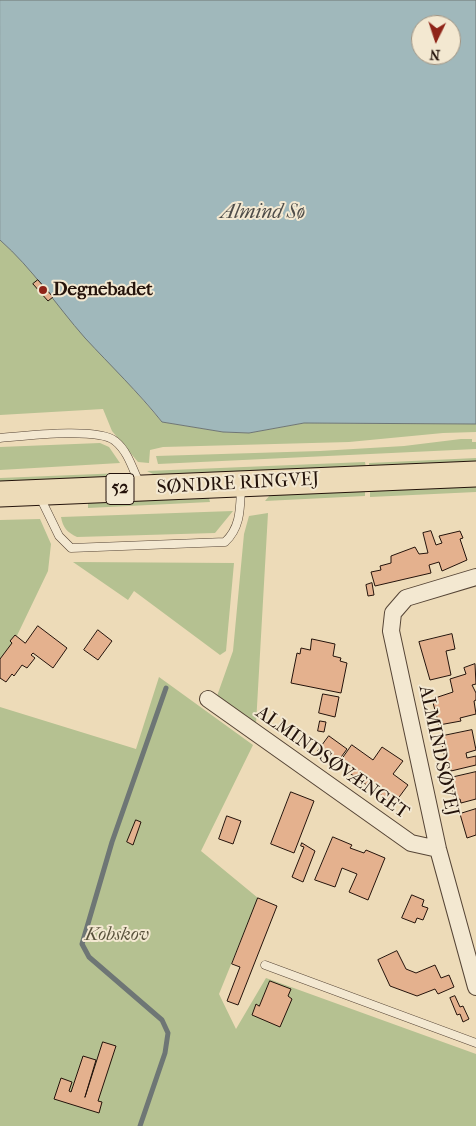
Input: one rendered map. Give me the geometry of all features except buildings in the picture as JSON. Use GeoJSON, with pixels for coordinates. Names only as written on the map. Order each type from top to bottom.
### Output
{"type":"FeatureCollection","features":[{"type":"Feature","properties":{"kind":"main road","name":"SØNDRE RINGVEJ"},"geometry":{"type":"LineString","coordinates":[[0,494],[476,474]]}},
{"type":"Feature","properties":{"kind":"street","name":"ALMINDSØVEJ"},"geometry":{"type":"LineString","coordinates":[[476,577],[406,598],[393,613],[391,631],[438,850],[476,986]]}},
{"type":"Feature","properties":{"kind":"street","name":"ALMINDSØVÆNGET"},"geometry":{"type":"LineString","coordinates":[[208,699],[411,843],[438,850]]}},
{"type":"Feature","properties":{"kind":"lane"},"geometry":{"type":"LineString","coordinates":[[0,438],[57,434],[106,435],[116,441],[125,452],[142,489]]}},
{"type":"Feature","properties":{"kind":"lane"},"geometry":{"type":"LineString","coordinates":[[38,492],[59,536],[72,548],[225,542],[233,534],[239,520],[241,484]]}},
{"type":"Feature","properties":{"kind":"lane"},"geometry":{"type":"LineString","coordinates":[[266,965],[476,1043]]}},
{"type":"Feature","properties":{"kind":"green space"},"geometry":{"type":"Polygon","coordinates":[[[0,240],[19,257],[162,422],[223,432],[249,433],[304,423],[476,424],[476,432],[443,433],[349,442],[163,447],[150,450],[149,463],[138,462],[112,431],[103,409],[0,415],[0,240]]]}},
{"type":"Feature","properties":{"kind":"green space"},"geometry":{"type":"Polygon","coordinates":[[[472,439],[472,442],[476,442],[476,449],[158,464],[156,456],[320,451],[404,446],[472,439]]]}},
{"type":"Feature","properties":{"kind":"green space"},"geometry":{"type":"Polygon","coordinates":[[[100,443],[109,447],[120,463],[0,470],[0,447],[100,443]]]}},
{"type":"Feature","properties":{"kind":"green space"},"geometry":{"type":"Polygon","coordinates":[[[476,458],[476,464],[369,468],[369,463],[476,458]]]}},
{"type":"Feature","properties":{"kind":"green space"},"geometry":{"type":"Polygon","coordinates":[[[365,462],[366,468],[159,477],[147,471],[365,462]]]}},
{"type":"Feature","properties":{"kind":"green space"},"geometry":{"type":"Polygon","coordinates":[[[122,473],[118,478],[0,483],[0,478],[122,473]]]}},
{"type":"Feature","properties":{"kind":"green space"},"geometry":{"type":"Polygon","coordinates":[[[476,486],[476,492],[370,497],[370,491],[476,486]]]}},
{"type":"Feature","properties":{"kind":"green space"},"geometry":{"type":"Polygon","coordinates":[[[365,490],[365,496],[265,501],[270,495],[365,490]]]}},
{"type":"Feature","properties":{"kind":"green space"},"geometry":{"type":"Polygon","coordinates":[[[209,498],[210,502],[88,508],[88,503],[209,498]]]}},
{"type":"Feature","properties":{"kind":"green space"},"geometry":{"type":"Polygon","coordinates":[[[233,511],[215,533],[77,537],[66,529],[61,517],[233,511]]]}},
{"type":"Feature","properties":{"kind":"green space"},"geometry":{"type":"Polygon","coordinates":[[[268,513],[256,724],[217,696],[233,651],[244,534],[249,516],[268,513]]]}},
{"type":"Feature","properties":{"kind":"green space"},"geometry":{"type":"Polygon","coordinates":[[[40,519],[51,544],[48,571],[0,671],[0,520],[40,519]]]}},
{"type":"Feature","properties":{"kind":"green space"},"geometry":{"type":"Polygon","coordinates":[[[73,562],[234,563],[226,651],[220,655],[134,591],[128,600],[73,562]]]}},
{"type":"Feature","properties":{"kind":"green space","name":"Kobskov"},"geometry":{"type":"Polygon","coordinates":[[[159,677],[253,745],[201,851],[258,898],[219,994],[236,1029],[266,978],[476,1054],[476,1126],[0,1126],[0,707],[136,749],[159,677]]]}},
{"type":"Feature","properties":{"kind":"water","name":"Almind Sø"},"geometry":{"type":"Polygon","coordinates":[[[0,0],[476,0],[476,424],[304,423],[249,433],[223,432],[162,422],[85,338],[12,251],[0,240],[0,0]]]}},
{"type":"Feature","properties":{"kind":"waterway"},"geometry":{"type":"LineString","coordinates":[[140,1126],[165,1053],[168,1033],[162,1020],[89,957],[82,944],[112,842],[166,688]]}},
{"type":"Feature","properties":{"kind":"place","name":"Degnebadet"},"geometry":{"type":"Point","coordinates":[43,290]}}]}
